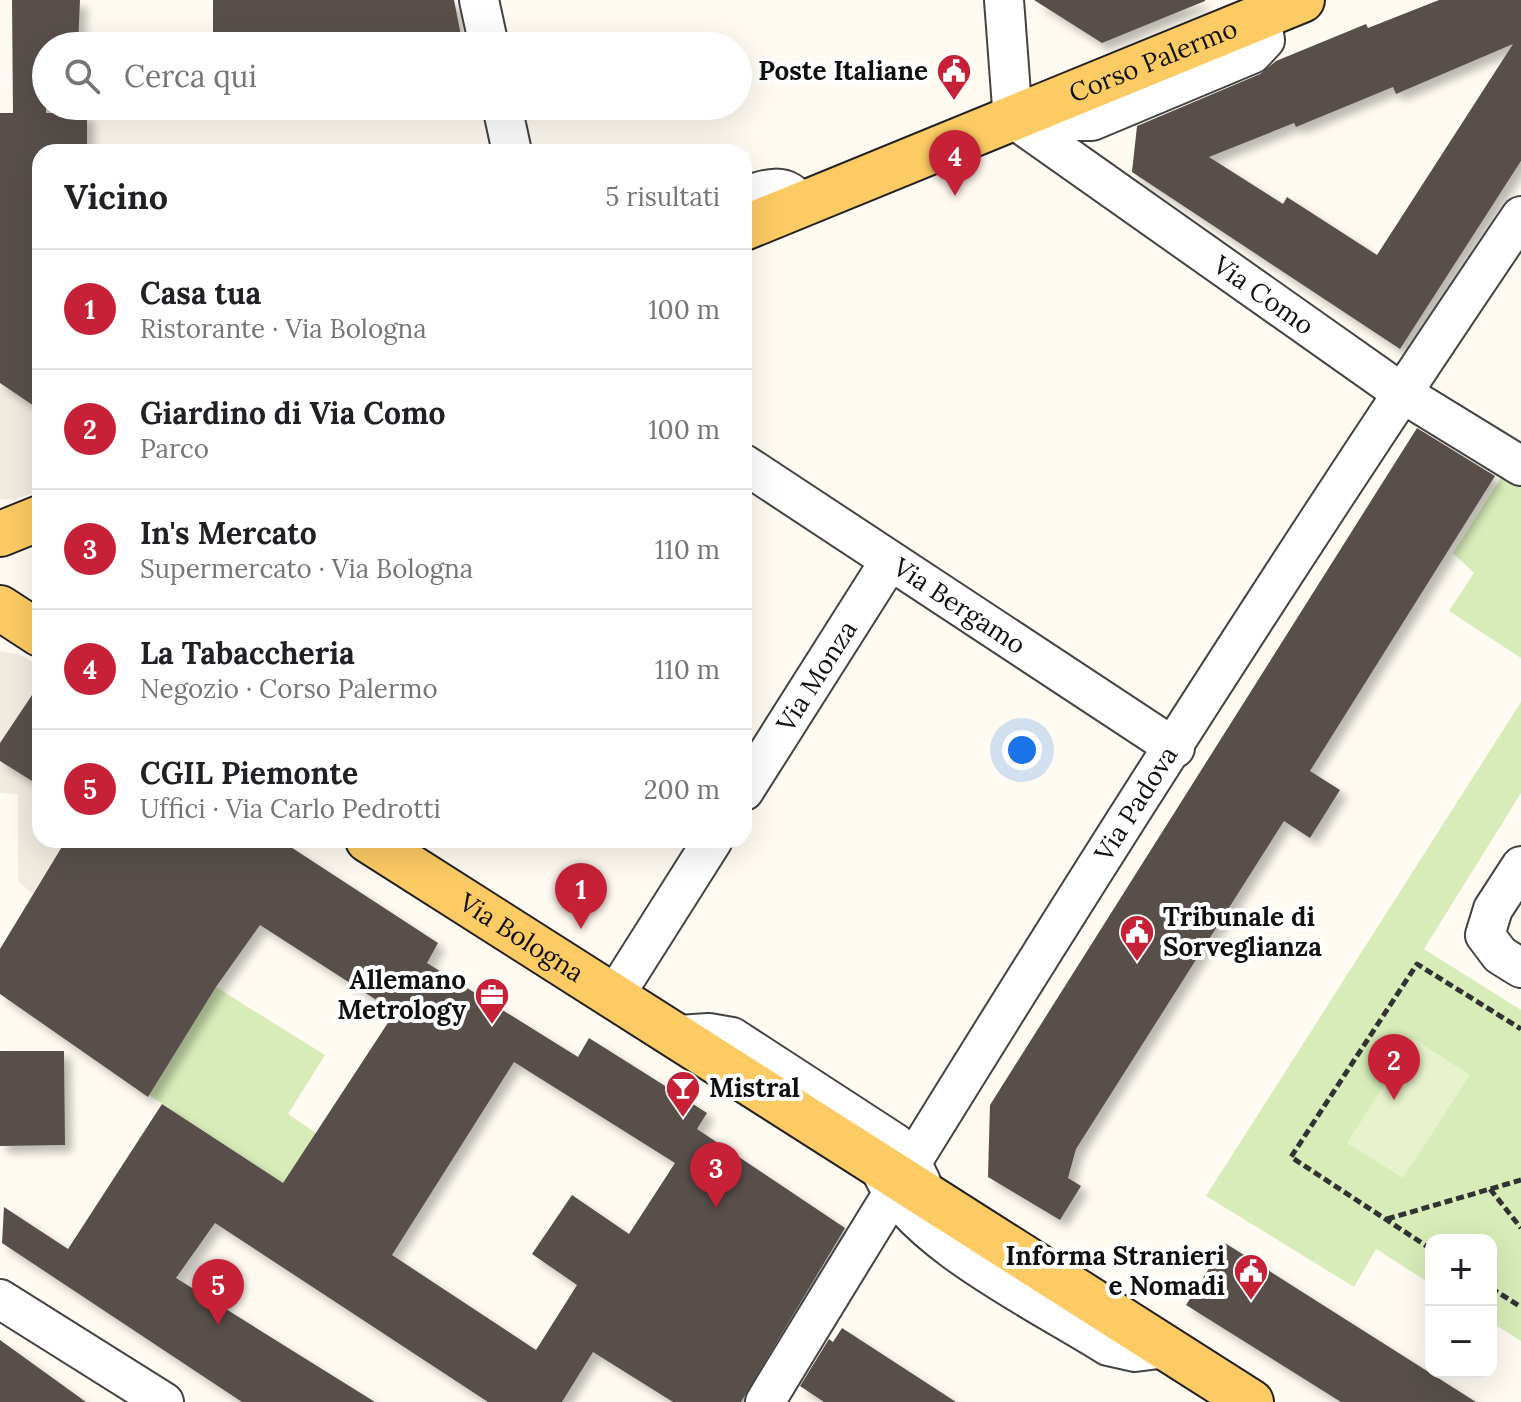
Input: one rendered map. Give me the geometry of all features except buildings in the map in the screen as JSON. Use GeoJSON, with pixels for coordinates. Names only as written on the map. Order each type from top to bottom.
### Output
{"type":"FeatureCollection","features":[{"type":"Feature","properties":{"kind":"main road","name":"Corso Palermo"},"geometry":{"type":"LineString","coordinates":[[752,225],[1302,0]]}},
{"type":"Feature","properties":{"kind":"main road"},"geometry":{"type":"LineString","coordinates":[[0,534],[32,521]]}},
{"type":"Feature","properties":{"kind":"main road"},"geometry":{"type":"LineString","coordinates":[[0,608],[32,629]]}},
{"type":"Feature","properties":{"kind":"main road","name":"Via Bologna"},"geometry":{"type":"LineString","coordinates":[[381,848],[678,1035],[906,1170],[1251,1402]]}},
{"type":"Feature","properties":{"kind":"street"},"geometry":{"type":"LineString","coordinates":[[479,0],[486,32]]}},
{"type":"Feature","properties":{"kind":"street"},"geometry":{"type":"LineString","coordinates":[[1004,0],[1030,109]]}},
{"type":"Feature","properties":{"kind":"street","name":"Via Como"},"geometry":{"type":"LineString","coordinates":[[1030,109],[1018,122],[1402,393],[1521,466]]}},
{"type":"Feature","properties":{"kind":"street"},"geometry":{"type":"LineString","coordinates":[[505,120],[510,144]]}},
{"type":"Feature","properties":{"kind":"street"},"geometry":{"type":"LineString","coordinates":[[752,194],[765,188],[786,189],[792,192],[800,205]]}},
{"type":"Feature","properties":{"kind":"street","name":"Via Padova"},"geometry":{"type":"LineString","coordinates":[[765,1402],[906,1170],[1402,393],[1521,216]]}},
{"type":"Feature","properties":{"kind":"street","name":"Via Bergamo"},"geometry":{"type":"LineString","coordinates":[[752,469],[1175,748]]}},
{"type":"Feature","properties":{"kind":"street","name":"Via Monza"},"geometry":{"type":"LineString","coordinates":[[752,778],[889,562]]}},
{"type":"Feature","properties":{"kind":"street"},"geometry":{"type":"LineString","coordinates":[[615,995],[708,848]]}},
{"type":"Feature","properties":{"kind":"street"},"geometry":{"type":"LineString","coordinates":[[1521,866],[1493,909],[1485,935],[1500,955],[1521,968]]}},
{"type":"Feature","properties":{"kind":"street"},"geometry":{"type":"LineString","coordinates":[[0,1299],[164,1402]]}},
{"type":"Feature","properties":{"kind":"path"},"geometry":{"type":"LineString","coordinates":[[1425,1245],[1291,1157],[1417,964],[1521,1029]]}},
{"type":"Feature","properties":{"kind":"path"},"geometry":{"type":"LineString","coordinates":[[1386,1219],[1521,1180]]}},
{"type":"Feature","properties":{"kind":"path"},"geometry":{"type":"LineString","coordinates":[[1490,1189],[1521,1228]]}},
{"type":"Feature","properties":{"kind":"path"},"geometry":{"type":"LineString","coordinates":[[1497,1292],[1521,1307]]}},
{"type":"Feature","properties":{"kind":"green space"},"geometry":{"type":"Polygon","coordinates":[[[1504,473],[1521,484],[1521,658],[1449,611],[1474,573],[1453,553],[1504,473]]]}},
{"type":"Feature","properties":{"kind":"green space"},"geometry":{"type":"Polygon","coordinates":[[[1521,702],[1521,793],[1424,949],[1521,1010],[1521,1341],[1497,1326],[1497,1234],[1425,1234],[1425,1280],[1376,1249],[1354,1287],[1206,1196],[1521,702]]]}},
{"type":"Feature","properties":{"kind":"green space"},"geometry":{"type":"Polygon","coordinates":[[[216,987],[325,1055],[288,1114],[316,1133],[283,1183],[149,1095],[216,987]]]}},
{"type":"Feature","properties":{"kind":"green space"},"geometry":{"type":"Polygon","coordinates":[[[1414,1039],[1470,1075],[1403,1178],[1347,1143],[1414,1039]]]}},
{"type":"Feature","properties":{"kind":"shaded area"},"geometry":{"type":"Polygon","coordinates":[[[0,383],[32,405],[32,493],[13,500],[0,499],[0,383]]]}},
{"type":"Feature","properties":{"kind":"shaded area"},"geometry":{"type":"Polygon","coordinates":[[[0,651],[21,655],[32,662],[32,695],[0,743],[0,651]]]}},
{"type":"Feature","properties":{"kind":"shaded area"},"geometry":{"type":"Polygon","coordinates":[[[0,761],[32,781],[32,848],[61,848],[33,894],[18,881],[18,794],[0,793],[0,761]]]}},
{"type":"Feature","properties":{"kind":"place","name":"Poste Italiane"},"geometry":{"type":"Point","coordinates":[954,102]}},
{"type":"Feature","properties":{"kind":"place","name":"La Tabaccheria"},"geometry":{"type":"Point","coordinates":[955,196]}},
{"type":"Feature","properties":{"kind":"place","name":"Casa tua"},"geometry":{"type":"Point","coordinates":[581,929]}},
{"type":"Feature","properties":{"kind":"place","name":"Tribunale di Sorveglianza"},"geometry":{"type":"Point","coordinates":[1137,963]}},
{"type":"Feature","properties":{"kind":"place","name":"Allemano Metrology"},"geometry":{"type":"Point","coordinates":[492,1026]}},
{"type":"Feature","properties":{"kind":"place","name":"Giardino di Via Como"},"geometry":{"type":"Point","coordinates":[1394,1100]}},
{"type":"Feature","properties":{"kind":"place","name":"Mistral"},"geometry":{"type":"Point","coordinates":[683,1119]}},
{"type":"Feature","properties":{"kind":"place","name":"In's Mercato"},"geometry":{"type":"Point","coordinates":[716,1208]}},
{"type":"Feature","properties":{"kind":"place","name":"Informa Stranieri e Nomadi"},"geometry":{"type":"Point","coordinates":[1251,1302]}},
{"type":"Feature","properties":{"kind":"place","name":"CGIL Piemonte"},"geometry":{"type":"Point","coordinates":[218,1325]}}]}
